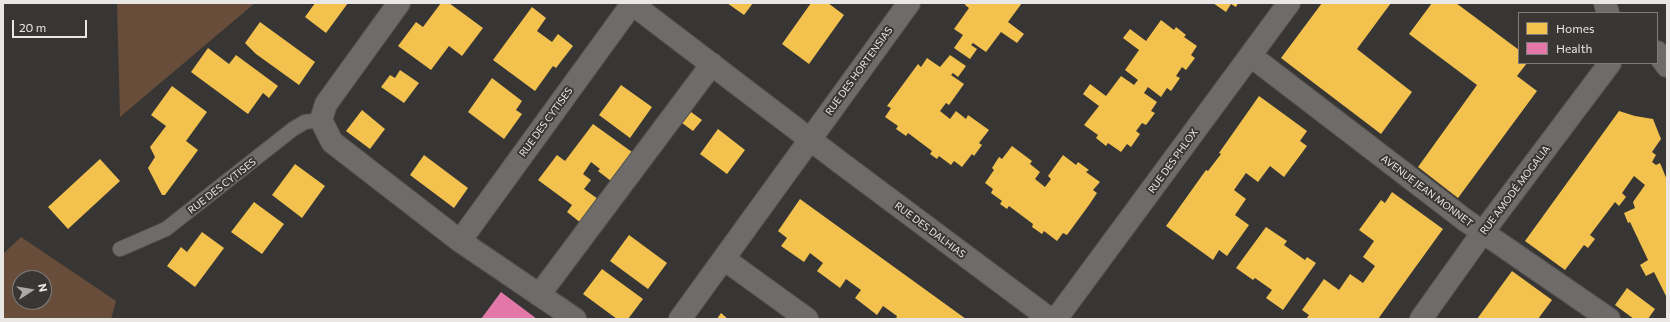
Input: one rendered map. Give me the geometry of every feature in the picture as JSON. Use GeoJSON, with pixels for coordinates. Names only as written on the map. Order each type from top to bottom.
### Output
{"type":"FeatureCollection","features":[{"type":"Feature","properties":{"kind":"street"},"geometry":{"type":"LineString","coordinates":[[399,3],[326,104],[321,120],[332,142],[460,241],[575,319]]}},
{"type":"Feature","properties":{"kind":"street","name":"RUE DES DALHIAS"},"geometry":{"type":"LineString","coordinates":[[632,3],[810,140],[1050,319]]}},
{"type":"Feature","properties":{"kind":"street","name":"RUE DES CYTISES"},"geometry":{"type":"LineString","coordinates":[[460,241],[632,3]]}},
{"type":"Feature","properties":{"kind":"street","name":"RUE DES HORTENSIAS"},"geometry":{"type":"LineString","coordinates":[[810,140],[909,3]]}},
{"type":"Feature","properties":{"kind":"street","name":"RUE DES PHLOX"},"geometry":{"type":"LineString","coordinates":[[1056,319],[1289,3]]}},
{"type":"Feature","properties":{"kind":"street"},"geometry":{"type":"LineString","coordinates":[[1658,53],[1667,66]]}},
{"type":"Feature","properties":{"kind":"street","name":"AVENUE JEAN MONNET"},"geometry":{"type":"LineString","coordinates":[[1251,56],[1483,232],[1609,319]]}},
{"type":"Feature","properties":{"kind":"street"},"geometry":{"type":"LineString","coordinates":[[540,295],[712,64]]}},
{"type":"Feature","properties":{"kind":"street","name":"RUE AMODÉ MOGALIA"},"geometry":{"type":"LineString","coordinates":[[1421,319],[1483,232],[1609,64]]}},
{"type":"Feature","properties":{"kind":"street"},"geometry":{"type":"LineString","coordinates":[[680,319],[810,140]]}},
{"type":"Feature","properties":{"kind":"street"},"geometry":{"type":"LineString","coordinates":[[724,259],[807,319]]}},
{"type":"Feature","properties":{"kind":"lane","name":"RUE DES CYTISES"},"geometry":{"type":"LineString","coordinates":[[120,249],[166,230],[293,129],[305,122],[321,120]]}},
{"type":"Feature","properties":{"kind":"shaded area"},"geometry":{"type":"Polygon","coordinates":[[[117,3],[255,3],[120,117],[117,3]]]}},
{"type":"Feature","properties":{"kind":"shaded area"},"geometry":{"type":"Polygon","coordinates":[[[21,237],[116,301],[111,319],[3,319],[3,254],[21,237]]]}},
{"type":"Feature","properties":{"kind":"building: Homes"},"geometry":{"type":"Polygon","coordinates":[[[315,3],[348,3],[326,33],[305,17],[315,3]]]}},
{"type":"Feature","properties":{"kind":"building: Homes"},"geometry":{"type":"Polygon","coordinates":[[[441,3],[449,3],[483,28],[462,56],[449,46],[431,70],[398,46],[416,22],[423,27],[441,3]]]}},
{"type":"Feature","properties":{"kind":"building: Homes"},"geometry":{"type":"Polygon","coordinates":[[[727,3],[753,3],[744,15],[727,3]]]}},
{"type":"Feature","properties":{"kind":"building: Homes"},"geometry":{"type":"Polygon","coordinates":[[[811,3],[828,3],[844,15],[809,64],[782,44],[811,3]]]}},
{"type":"Feature","properties":{"kind":"building: Homes"},"geometry":{"type":"Polygon","coordinates":[[[966,3],[1022,3],[1008,22],[1024,34],[1017,43],[1001,32],[986,52],[973,43],[971,45],[977,49],[970,59],[954,48],[963,35],[954,29],[969,8],[965,5],[966,3]]]}},
{"type":"Feature","properties":{"kind":"building: Homes"},"geometry":{"type":"Polygon","coordinates":[[[1213,3],[1238,3],[1236,7],[1231,4],[1226,12],[1213,3]]]}},
{"type":"Feature","properties":{"kind":"building: Homes"},"geometry":{"type":"Polygon","coordinates":[[[1322,3],[1391,3],[1357,49],[1412,92],[1381,134],[1281,58],[1322,3]]]}},
{"type":"Feature","properties":{"kind":"building: Homes"},"geometry":{"type":"Polygon","coordinates":[[[1432,3],[1456,3],[1518,49],[1518,64],[1526,64],[1517,76],[1537,91],[1458,198],[1418,167],[1477,85],[1409,34],[1432,3]]]}},
{"type":"Feature","properties":{"kind":"building: Homes"},"geometry":{"type":"Polygon","coordinates":[[[532,7],[546,18],[537,31],[552,42],[558,34],[573,46],[556,68],[553,66],[535,91],[493,60],[532,7]]]}},
{"type":"Feature","properties":{"kind":"building: Homes"},"geometry":{"type":"Polygon","coordinates":[[[1161,20],[1174,30],[1176,27],[1186,35],[1184,37],[1197,46],[1191,55],[1195,58],[1186,70],[1182,67],[1176,76],[1180,78],[1171,91],[1167,88],[1161,97],[1148,87],[1144,93],[1157,102],[1151,111],[1155,113],[1146,125],[1142,123],[1136,131],[1140,134],[1131,147],[1127,144],[1121,152],[1108,143],[1106,146],[1096,138],[1098,135],[1084,125],[1099,106],[1083,94],[1090,84],[1106,96],[1121,76],[1134,85],[1138,80],[1125,70],[1139,50],[1123,38],[1130,29],[1146,41],[1161,20]]]}},
{"type":"Feature","properties":{"kind":"building: Homes"},"geometry":{"type":"Polygon","coordinates":[[[260,22],[315,62],[299,85],[256,54],[245,43],[260,22]]]}},
{"type":"Feature","properties":{"kind":"building: Homes"},"geometry":{"type":"Polygon","coordinates":[[[208,48],[229,64],[236,55],[278,86],[269,98],[263,93],[248,114],[191,72],[208,48]]]}},
{"type":"Feature","properties":{"kind":"building: Homes"},"geometry":{"type":"Polygon","coordinates":[[[950,55],[966,66],[958,77],[953,73],[951,75],[964,84],[949,105],[946,103],[940,111],[950,119],[956,111],[966,119],[968,115],[989,130],[979,143],[982,145],[974,156],[972,154],[962,167],[954,161],[951,165],[939,156],[937,159],[930,154],[932,151],[908,133],[906,136],[896,129],[898,126],[885,117],[891,108],[887,106],[918,64],[921,67],[927,58],[940,67],[950,55]]]}},
{"type":"Feature","properties":{"kind":"building: Homes"},"geometry":{"type":"Polygon","coordinates":[[[400,70],[419,83],[404,103],[381,87],[390,75],[395,78],[400,70]]]}},
{"type":"Feature","properties":{"kind":"building: Homes"},"geometry":{"type":"Polygon","coordinates":[[[492,78],[522,101],[516,110],[522,114],[504,139],[468,112],[492,78]]]}},
{"type":"Feature","properties":{"kind":"building: Homes"},"geometry":{"type":"Polygon","coordinates":[[[621,85],[652,107],[630,138],[599,115],[621,85]]]}},
{"type":"Feature","properties":{"kind":"building: Homes"},"geometry":{"type":"Polygon","coordinates":[[[172,86],[207,112],[186,141],[198,150],[165,195],[162,195],[148,168],[155,157],[150,147],[166,126],[151,115],[172,86]]]}},
{"type":"Feature","properties":{"kind":"building: Homes"},"geometry":{"type":"Polygon","coordinates":[[[1259,96],[1307,131],[1300,141],[1307,146],[1284,177],[1270,166],[1258,182],[1246,173],[1234,190],[1246,199],[1235,215],[1249,225],[1227,256],[1219,250],[1213,260],[1166,226],[1206,170],[1208,171],[1221,154],[1219,153],[1259,96]]]}},
{"type":"Feature","properties":{"kind":"building: Homes"},"geometry":{"type":"Polygon","coordinates":[[[362,110],[385,129],[370,149],[346,131],[362,110]]]}},
{"type":"Feature","properties":{"kind":"building: Homes"},"geometry":{"type":"Polygon","coordinates":[[[1619,111],[1635,116],[1653,119],[1661,139],[1652,152],[1656,155],[1652,162],[1656,165],[1660,163],[1667,180],[1667,298],[1654,272],[1646,276],[1640,265],[1648,260],[1630,222],[1628,223],[1624,213],[1635,208],[1633,202],[1645,185],[1634,176],[1622,193],[1626,197],[1619,206],[1615,202],[1590,235],[1595,239],[1588,248],[1584,245],[1565,270],[1525,241],[1619,111]]]}},
{"type":"Feature","properties":{"kind":"building: Homes"},"geometry":{"type":"Polygon","coordinates":[[[691,112],[702,120],[693,131],[682,123],[691,112]]]}},
{"type":"Feature","properties":{"kind":"building: Homes"},"geometry":{"type":"Polygon","coordinates":[[[593,124],[632,152],[611,181],[598,171],[600,169],[591,162],[583,174],[591,180],[584,189],[598,199],[581,223],[567,212],[572,205],[538,180],[557,155],[565,161],[593,124]]]}},
{"type":"Feature","properties":{"kind":"building: Homes"},"geometry":{"type":"Polygon","coordinates":[[[718,129],[745,150],[727,174],[700,154],[718,129]]]}},
{"type":"Feature","properties":{"kind":"building: Homes"},"geometry":{"type":"Polygon","coordinates":[[[1012,146],[1032,161],[1030,164],[1040,172],[1035,179],[1045,187],[1051,179],[1048,176],[1063,155],[1076,165],[1078,162],[1089,170],[1086,172],[1100,182],[1093,190],[1097,193],[1089,205],[1067,235],[1063,233],[1057,241],[1044,231],[1042,234],[1032,227],[1033,224],[1009,206],[1007,209],[1000,204],[1002,201],[991,193],[993,189],[985,183],[994,170],[992,168],[999,157],[1002,159],[1012,146]]]}},
{"type":"Feature","properties":{"kind":"building: Homes"},"geometry":{"type":"Polygon","coordinates":[[[424,155],[468,188],[454,208],[410,175],[424,155]]]}},
{"type":"Feature","properties":{"kind":"building: Homes"},"geometry":{"type":"Polygon","coordinates":[[[100,159],[120,181],[68,229],[48,207],[100,159]]]}},
{"type":"Feature","properties":{"kind":"building: Homes"},"geometry":{"type":"Polygon","coordinates":[[[295,164],[325,186],[302,218],[272,195],[295,164]]]}},
{"type":"Feature","properties":{"kind":"building: Homes"},"geometry":{"type":"Polygon","coordinates":[[[1392,192],[1443,229],[1378,319],[1306,319],[1309,315],[1302,310],[1324,279],[1339,290],[1350,274],[1363,283],[1375,266],[1363,257],[1374,241],[1359,230],[1381,200],[1385,203],[1392,192]]]}},
{"type":"Feature","properties":{"kind":"building: Homes"},"geometry":{"type":"Polygon","coordinates":[[[800,199],[966,319],[896,319],[897,316],[883,306],[877,315],[855,298],[861,290],[846,279],[840,288],[817,271],[823,263],[810,253],[804,262],[781,246],[787,238],[778,231],[800,199]]]}},
{"type":"Feature","properties":{"kind":"building: Homes"},"geometry":{"type":"Polygon","coordinates":[[[254,202],[284,224],[262,254],[231,232],[254,202]]]}},
{"type":"Feature","properties":{"kind":"building: Homes"},"geometry":{"type":"Polygon","coordinates":[[[1266,227],[1287,241],[1284,245],[1305,260],[1307,257],[1316,263],[1283,310],[1266,298],[1272,290],[1255,278],[1253,280],[1236,268],[1266,227]]]}},
{"type":"Feature","properties":{"kind":"building: Homes"},"geometry":{"type":"Polygon","coordinates":[[[202,232],[224,248],[195,287],[167,266],[181,247],[187,252],[202,232]]]}},
{"type":"Feature","properties":{"kind":"building: Homes"},"geometry":{"type":"Polygon","coordinates":[[[629,235],[667,263],[648,289],[610,261],[629,235]]]}},
{"type":"Feature","properties":{"kind":"building: Homes"},"geometry":{"type":"Polygon","coordinates":[[[602,269],[643,299],[628,319],[617,319],[583,294],[602,269]]]}},
{"type":"Feature","properties":{"kind":"building: Homes"},"geometry":{"type":"Polygon","coordinates":[[[1512,271],[1552,300],[1538,319],[1477,319],[1512,271]]]}},
{"type":"Feature","properties":{"kind":"building: Homes"},"geometry":{"type":"Polygon","coordinates":[[[1627,288],[1655,309],[1648,319],[1634,319],[1615,305],[1627,288]]]}},
{"type":"Feature","properties":{"kind":"building: Homes"},"geometry":{"type":"Polygon","coordinates":[[[721,313],[728,319],[717,319],[721,313]]]}},
{"type":"Feature","properties":{"kind":"building: Health"},"geometry":{"type":"Polygon","coordinates":[[[501,292],[537,319],[481,319],[501,292]]]}}]}
